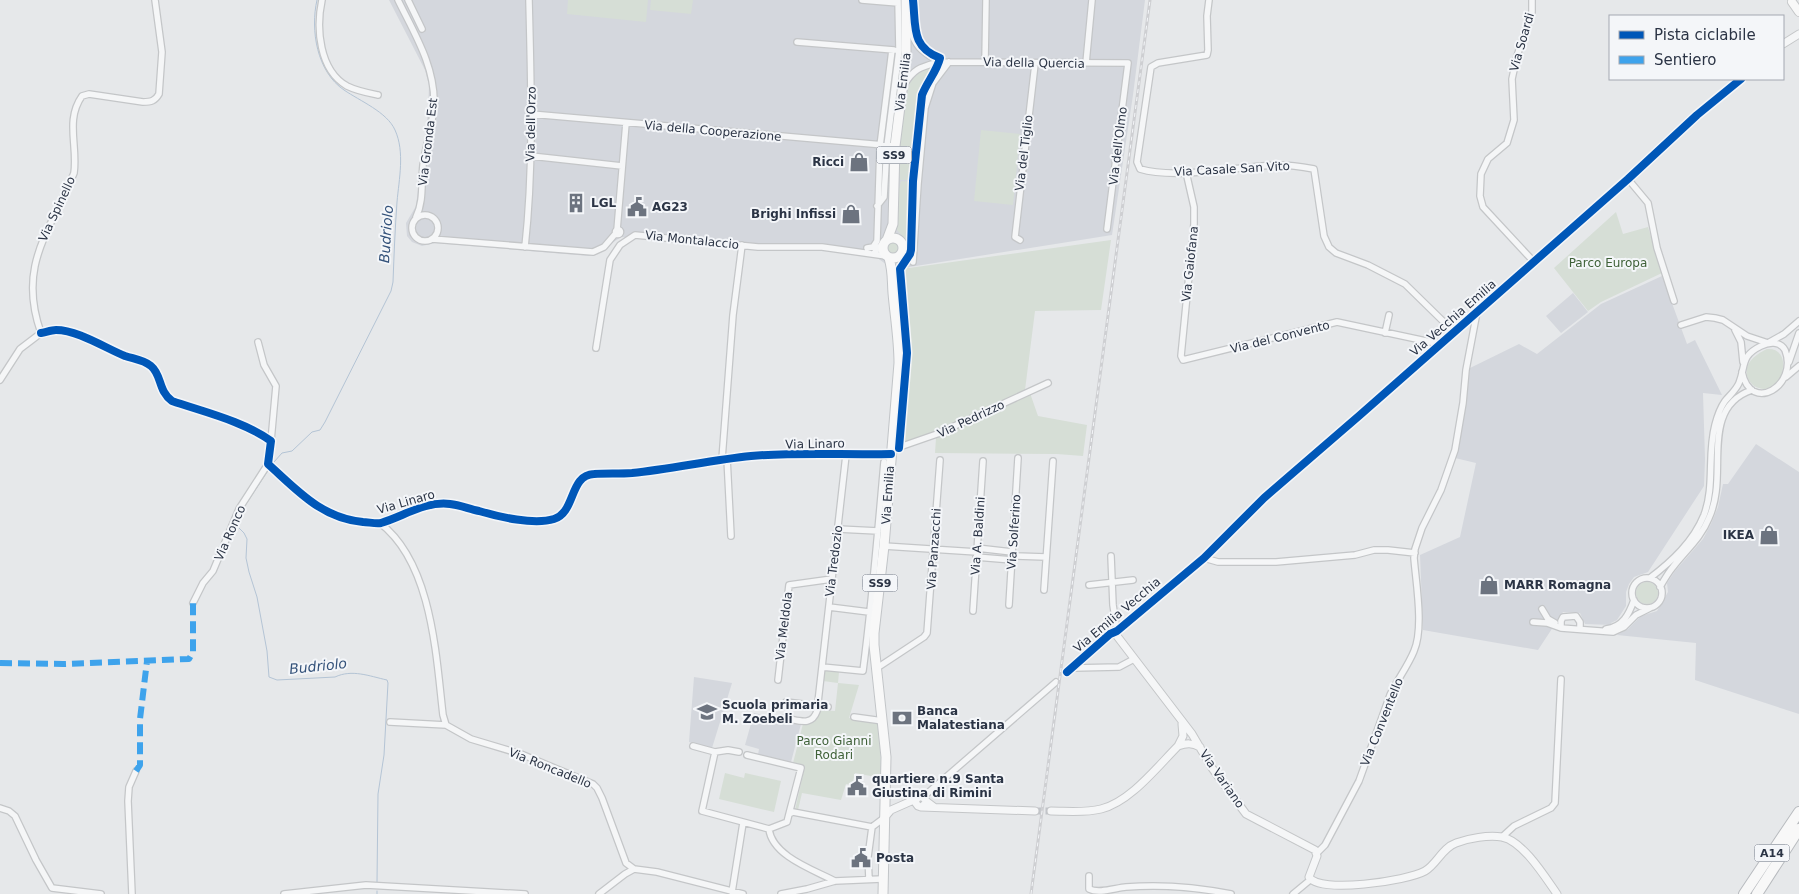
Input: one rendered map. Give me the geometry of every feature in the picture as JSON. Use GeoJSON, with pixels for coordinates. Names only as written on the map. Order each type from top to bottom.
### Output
{"type":"FeatureCollection","features":[{"type":"Feature","properties":{"kind":"highway","name":"A14"},"geometry":{"type":"LineString","coordinates":[[1744,894],[1799,812]]}},
{"type":"Feature","properties":{"kind":"highway","name":"A14"},"geometry":{"type":"LineString","coordinates":[[1757,894],[1799,829]]}},
{"type":"Feature","properties":{"kind":"main road","name":"Via Emilia"},"geometry":{"type":"LineString","coordinates":[[893,271],[904,247],[893,224],[887,146],[903,87],[899,50],[907,22],[900,1]]}},
{"type":"Feature","properties":{"kind":"main road"},"geometry":{"type":"LineString","coordinates":[[1791,1],[1799,7]]}},
{"type":"Feature","properties":{"kind":"main road"},"geometry":{"type":"LineString","coordinates":[[1791,1],[1799,12]]}},
{"type":"Feature","properties":{"kind":"main road","name":"Via Emilia"},"geometry":{"type":"LineString","coordinates":[[883,894],[886,757],[877,668],[870,645],[878,569],[884,546],[899,364],[893,271],[888,257],[883,250],[893,224]]}},
{"type":"Feature","properties":{"kind":"main road"},"geometry":{"type":"LineString","coordinates":[[885,241],[894,238],[900,240]]}},
{"type":"Feature","properties":{"kind":"main road"},"geometry":{"type":"LineString","coordinates":[[888,257],[893,259],[900,256]]}},
{"type":"Feature","properties":{"kind":"street","name":"Via Spinello"},"geometry":{"type":"LineString","coordinates":[[41,333],[34,308],[33,291],[36,259],[42,240],[74,173],[73,114],[82,96],[89,94],[150,102],[155,100],[159,94],[162,52],[155,0]]}},
{"type":"Feature","properties":{"kind":"street"},"geometry":{"type":"LineString","coordinates":[[322,0],[319,31],[328,64],[337,79],[348,86],[378,95]]}},
{"type":"Feature","properties":{"kind":"street","name":"Via Gronda Est"},"geometry":{"type":"LineString","coordinates":[[398,0],[428,63],[434,92],[432,119],[423,164],[422,202],[426,215],[436,222],[438,230],[448,241]]}},
{"type":"Feature","properties":{"kind":"street"},"geometry":{"type":"LineString","coordinates":[[408,0],[422,29]]}},
{"type":"Feature","properties":{"kind":"street","name":"Via dell'Orzo"},"geometry":{"type":"LineString","coordinates":[[525,247],[530,199],[531,156],[529,0]]}},
{"type":"Feature","properties":{"kind":"street"},"geometry":{"type":"LineString","coordinates":[[862,0],[900,1],[899,50],[886,121],[887,146],[877,206],[875,245],[867,248]]}},
{"type":"Feature","properties":{"kind":"street"},"geometry":{"type":"LineString","coordinates":[[985,62],[986,0]]}},
{"type":"Feature","properties":{"kind":"street"},"geometry":{"type":"LineString","coordinates":[[1086,63],[1092,0]]}},
{"type":"Feature","properties":{"kind":"street","name":"Via Casale San Vito"},"geometry":{"type":"LineString","coordinates":[[1209,0],[1207,55],[1150,66],[1137,162],[1140,169],[1160,173],[1281,165],[1314,168],[1324,236],[1329,247],[1336,253],[1368,265],[1405,284],[1454,332]]}},
{"type":"Feature","properties":{"kind":"street","name":"Via Soardi"},"geometry":{"type":"LineString","coordinates":[[1532,0],[1532,12],[1516,56],[1512,79],[1514,120],[1507,143],[1488,159],[1481,174],[1480,196],[1483,207],[1534,262]]}},
{"type":"Feature","properties":{"kind":"street"},"geometry":{"type":"LineString","coordinates":[[907,22],[914,40],[921,51],[939,62]]}},
{"type":"Feature","properties":{"kind":"street"},"geometry":{"type":"LineString","coordinates":[[1784,43],[1799,34]]}},
{"type":"Feature","properties":{"kind":"street"},"geometry":{"type":"LineString","coordinates":[[1784,43],[1799,40]]}},
{"type":"Feature","properties":{"kind":"street"},"geometry":{"type":"LineString","coordinates":[[797,42],[899,50]]}},
{"type":"Feature","properties":{"kind":"street","name":"Via della Quercia"},"geometry":{"type":"LineString","coordinates":[[903,87],[911,73],[919,67],[939,62],[1128,63]]}},
{"type":"Feature","properties":{"kind":"street"},"geometry":{"type":"LineString","coordinates":[[913,262],[925,108],[933,83],[949,62]]}},
{"type":"Feature","properties":{"kind":"street","name":"Via dell'Olmo"},"geometry":{"type":"LineString","coordinates":[[1107,229],[1128,63]]}},
{"type":"Feature","properties":{"kind":"street","name":"Via del Tiglio"},"geometry":{"type":"LineString","coordinates":[[1020,240],[1015,236],[1035,64]]}},
{"type":"Feature","properties":{"kind":"street","name":"Via Vecchia Emilia"},"geometry":{"type":"LineString","coordinates":[[1182,576],[1204,558],[1264,498],[1740,80]]}},
{"type":"Feature","properties":{"kind":"street","name":"Via della Cooperazione"},"geometry":{"type":"LineString","coordinates":[[531,114],[887,146]]}},
{"type":"Feature","properties":{"kind":"street"},"geometry":{"type":"LineString","coordinates":[[626,123],[618,232],[635,235]]}},
{"type":"Feature","properties":{"kind":"street"},"geometry":{"type":"LineString","coordinates":[[531,156],[622,166]]}},
{"type":"Feature","properties":{"kind":"street","name":"Via Gaiofana"},"geometry":{"type":"LineString","coordinates":[[1181,356],[1194,224],[1194,207],[1186,172]]}},
{"type":"Feature","properties":{"kind":"street"},"geometry":{"type":"LineString","coordinates":[[1628,179],[1648,203],[1657,248],[1674,301]]}},
{"type":"Feature","properties":{"kind":"street","name":"Via Gronda Est"},"geometry":{"type":"LineString","coordinates":[[422,202],[411,229],[415,237],[423,241],[432,239],[593,252],[604,247],[618,232]]}},
{"type":"Feature","properties":{"kind":"street"},"geometry":{"type":"LineString","coordinates":[[416,218],[426,215]]}},
{"type":"Feature","properties":{"kind":"street"},"geometry":{"type":"LineString","coordinates":[[432,239],[438,230]]}},
{"type":"Feature","properties":{"kind":"street","name":"Via Montalaccio"},"geometry":{"type":"LineString","coordinates":[[596,348],[610,260],[616,249],[635,235],[742,246],[775,248],[822,247],[874,253],[888,257]]}},
{"type":"Feature","properties":{"kind":"street"},"geometry":{"type":"LineString","coordinates":[[874,253],[885,241]]}},
{"type":"Feature","properties":{"kind":"street"},"geometry":{"type":"LineString","coordinates":[[731,536],[725,459],[733,314],[742,246]]}},
{"type":"Feature","properties":{"kind":"street","name":"Via Conventello"},"geometry":{"type":"LineString","coordinates":[[1317,853],[1326,844],[1359,782],[1390,695],[1415,650],[1418,620],[1415,553],[1422,528],[1441,490],[1454,450],[1477,312]]}},
{"type":"Feature","properties":{"kind":"street"},"geometry":{"type":"LineString","coordinates":[[1385,333],[1389,315]]}},
{"type":"Feature","properties":{"kind":"street"},"geometry":{"type":"LineString","coordinates":[[1682,326],[1706,317],[1723,320],[1747,336],[1782,346],[1787,355],[1788,364]]}},
{"type":"Feature","properties":{"kind":"street"},"geometry":{"type":"LineString","coordinates":[[1742,365],[1750,354],[1784,334],[1799,321]]}},
{"type":"Feature","properties":{"kind":"street","name":"Via del Convento"},"geometry":{"type":"LineString","coordinates":[[1181,356],[1183,360],[1190,360],[1337,322],[1440,344]]}},
{"type":"Feature","properties":{"kind":"street"},"geometry":{"type":"LineString","coordinates":[[1731,324],[1738,333],[1741,342],[1743,379],[1752,390],[1758,393],[1772,392],[1778,389],[1786,377],[1799,366]]}},
{"type":"Feature","properties":{"kind":"street"},"geometry":{"type":"LineString","coordinates":[[0,380],[20,349],[41,333],[57,330],[75,334],[145,362],[155,370],[162,390],[172,401],[240,425],[262,434],[271,441]]}},
{"type":"Feature","properties":{"kind":"street"},"geometry":{"type":"LineString","coordinates":[[1786,377],[1788,364],[1799,333]]}},
{"type":"Feature","properties":{"kind":"street"},"geometry":{"type":"LineString","coordinates":[[258,342],[264,365],[276,386],[268,464]]}},
{"type":"Feature","properties":{"kind":"street"},"geometry":{"type":"LineString","coordinates":[[1580,628],[1604,629],[1619,625],[1630,610],[1634,600],[1632,590],[1636,582],[1650,578],[1669,563],[1690,539],[1703,516],[1710,492],[1715,423],[1724,402],[1739,382],[1742,372]]}},
{"type":"Feature","properties":{"kind":"street","name":"Via Pedrizzo"},"geometry":{"type":"LineString","coordinates":[[891,452],[937,434],[1048,383]]}},
{"type":"Feature","properties":{"kind":"street"},"geometry":{"type":"LineString","coordinates":[[1660,587],[1672,568],[1704,531],[1710,517],[1716,493],[1720,425],[1726,412],[1735,400],[1752,390]]}},
{"type":"Feature","properties":{"kind":"street","name":"Via Linaro"},"geometry":{"type":"LineString","coordinates":[[268,464],[307,500],[346,520],[380,523],[418,508],[437,504],[450,504],[492,515],[539,521],[561,516],[570,504],[578,484],[582,478],[587,476],[646,471],[725,459],[769,455],[846,455],[891,452]]}},
{"type":"Feature","properties":{"kind":"street","name":"Via Tredozio"},"geometry":{"type":"LineString","coordinates":[[818,706],[846,455]]}},
{"type":"Feature","properties":{"kind":"street","name":"Via Solferino"},"geometry":{"type":"LineString","coordinates":[[1009,605],[1018,458]]}},
{"type":"Feature","properties":{"kind":"street","name":"Via Panzacchi"},"geometry":{"type":"LineString","coordinates":[[877,668],[927,632],[940,460]]}},
{"type":"Feature","properties":{"kind":"street","name":"Via A. Baldini"},"geometry":{"type":"LineString","coordinates":[[973,611],[983,461]]}},
{"type":"Feature","properties":{"kind":"street"},"geometry":{"type":"LineString","coordinates":[[1044,590],[1053,461]]}},
{"type":"Feature","properties":{"kind":"street","name":"Via Emilia"},"geometry":{"type":"LineString","coordinates":[[870,645],[869,612],[878,569],[878,531],[884,462]]}},
{"type":"Feature","properties":{"kind":"street","name":"Via Ronco"},"geometry":{"type":"LineString","coordinates":[[193,603],[203,583],[213,571],[239,508],[268,464]]}},
{"type":"Feature","properties":{"kind":"street"},"geometry":{"type":"LineString","coordinates":[[380,523],[401,544],[414,565],[421,585],[436,646],[446,725]]}},
{"type":"Feature","properties":{"kind":"street"},"geometry":{"type":"LineString","coordinates":[[838,529],[878,531]]}},
{"type":"Feature","properties":{"kind":"street"},"geometry":{"type":"LineString","coordinates":[[884,546],[1046,557]]}},
{"type":"Feature","properties":{"kind":"street"},"geometry":{"type":"LineString","coordinates":[[1204,558],[1218,562],[1276,562],[1355,555],[1374,550],[1415,553]]}},
{"type":"Feature","properties":{"kind":"street"},"geometry":{"type":"LineString","coordinates":[[1112,556],[1113,605],[1116,631]]}},
{"type":"Feature","properties":{"kind":"street","name":"Via Emilia Vecchia"},"geometry":{"type":"LineString","coordinates":[[1134,659],[1119,667],[1070,670],[1110,634],[1182,576]]}},
{"type":"Feature","properties":{"kind":"street"},"geometry":{"type":"LineString","coordinates":[[1534,622],[1613,632],[1618,631],[1636,614],[1654,606],[1660,600],[1662,593],[1660,587],[1658,583],[1650,578]]}},
{"type":"Feature","properties":{"kind":"street","name":"Via Meldola"},"geometry":{"type":"LineString","coordinates":[[778,680],[789,585],[832,579]]}},
{"type":"Feature","properties":{"kind":"street"},"geometry":{"type":"LineString","coordinates":[[1089,585],[1133,580]]}},
{"type":"Feature","properties":{"kind":"street"},"geometry":{"type":"LineString","coordinates":[[1634,600],[1640,606],[1650,608]]}},
{"type":"Feature","properties":{"kind":"street"},"geometry":{"type":"LineString","coordinates":[[829,607],[869,612]]}},
{"type":"Feature","properties":{"kind":"street"},"geometry":{"type":"LineString","coordinates":[[1542,609],[1548,619],[1561,626]]}},
{"type":"Feature","properties":{"kind":"street"},"geometry":{"type":"LineString","coordinates":[[1561,626],[1564,616],[1576,616],[1579,618],[1580,628]]}},
{"type":"Feature","properties":{"kind":"street","name":"Via Variano"},"geometry":{"type":"LineString","coordinates":[[1116,631],[1117,636],[1192,734],[1212,768],[1246,814],[1290,835],[1317,853]]}},
{"type":"Feature","properties":{"kind":"street"},"geometry":{"type":"LineString","coordinates":[[822,667],[863,671],[870,645]]}},
{"type":"Feature","properties":{"kind":"street"},"geometry":{"type":"LineString","coordinates":[[1502,837],[1514,826],[1551,808],[1555,803],[1562,679]]}},
{"type":"Feature","properties":{"kind":"street"},"geometry":{"type":"LineString","coordinates":[[869,880],[868,858],[872,827],[891,810],[921,802],[1056,682]]}},
{"type":"Feature","properties":{"kind":"street"},"geometry":{"type":"LineString","coordinates":[[786,702],[828,707]]}},
{"type":"Feature","properties":{"kind":"street"},"geometry":{"type":"LineString","coordinates":[[781,718],[811,722],[816,717],[818,706]]}},
{"type":"Feature","properties":{"kind":"street"},"geometry":{"type":"LineString","coordinates":[[854,717],[883,721]]}},
{"type":"Feature","properties":{"kind":"street"},"geometry":{"type":"LineString","coordinates":[[1182,721],[1185,740]]}},
{"type":"Feature","properties":{"kind":"street","name":"Via Roncadello"},"geometry":{"type":"LineString","coordinates":[[390,722],[446,725],[471,739],[521,754],[593,784],[602,798],[626,863],[634,869]]}},
{"type":"Feature","properties":{"kind":"street"},"geometry":{"type":"LineString","coordinates":[[1050,811],[1086,811],[1110,806],[1129,794],[1192,734]]}},
{"type":"Feature","properties":{"kind":"street"},"geometry":{"type":"LineString","coordinates":[[1185,740],[1200,748]]}},
{"type":"Feature","properties":{"kind":"street"},"geometry":{"type":"LineString","coordinates":[[693,746],[715,752],[728,750],[739,752]]}},
{"type":"Feature","properties":{"kind":"street"},"geometry":{"type":"LineString","coordinates":[[715,752],[702,811],[769,829],[787,822],[801,768],[747,755]]}},
{"type":"Feature","properties":{"kind":"street"},"geometry":{"type":"LineString","coordinates":[[132,894],[128,801],[129,788],[136,771]]}},
{"type":"Feature","properties":{"kind":"street"},"geometry":{"type":"LineString","coordinates":[[921,802],[936,808],[1035,811]]}},
{"type":"Feature","properties":{"kind":"street"},"geometry":{"type":"LineString","coordinates":[[0,808],[9,811],[15,816],[52,888],[101,894]]}},
{"type":"Feature","properties":{"kind":"street"},"geometry":{"type":"LineString","coordinates":[[789,814],[797,812],[872,827]]}},
{"type":"Feature","properties":{"kind":"street"},"geometry":{"type":"LineString","coordinates":[[732,892],[743,823]]}},
{"type":"Feature","properties":{"kind":"street"},"geometry":{"type":"LineString","coordinates":[[769,829],[772,840],[786,854],[802,866],[835,881]]}},
{"type":"Feature","properties":{"kind":"street"},"geometry":{"type":"LineString","coordinates":[[1310,880],[1318,886],[1328,888],[1368,887],[1417,875],[1428,869],[1447,848],[1456,842],[1475,838],[1502,837],[1510,840],[1531,859],[1557,894]]}},
{"type":"Feature","properties":{"kind":"street"},"geometry":{"type":"LineString","coordinates":[[1310,880],[1310,872],[1317,853]]}},
{"type":"Feature","properties":{"kind":"street"},"geometry":{"type":"LineString","coordinates":[[599,894],[634,869],[657,872],[743,894]]}},
{"type":"Feature","properties":{"kind":"street"},"geometry":{"type":"LineString","coordinates":[[1089,876],[1089,889],[1093,892],[1122,887],[1149,886],[1187,887],[1230,894]]}},
{"type":"Feature","properties":{"kind":"street"},"geometry":{"type":"LineString","coordinates":[[781,894],[835,881],[882,879]]}},
{"type":"Feature","properties":{"kind":"street"},"geometry":{"type":"LineString","coordinates":[[1293,894],[1310,880]]}},
{"type":"Feature","properties":{"kind":"street"},"geometry":{"type":"LineString","coordinates":[[284,894],[366,885],[525,894]]}},
{"type":"Feature","properties":{"kind":"shaded area"},"geometry":{"type":"Polygon","coordinates":[[[389,0],[1145,0],[1112,235],[903,268],[887,265],[876,257],[815,248],[770,250],[621,237],[597,253],[589,256],[435,243],[422,246],[412,242],[407,236],[406,223],[416,206],[428,112],[429,85],[425,70],[389,0]]]}},
{"type":"Feature","properties":{"kind":"shaded area"},"geometry":{"type":"Polygon","coordinates":[[[1662,276],[1687,344],[1695,340],[1722,395],[1703,393],[1704,486],[1648,572],[1634,577],[1629,584],[1626,592],[1626,606],[1617,620],[1611,623],[1611,625],[1585,624],[1580,613],[1563,612],[1538,650],[1423,630],[1420,555],[1460,537],[1476,463],[1455,458],[1470,368],[1519,344],[1537,354],[1601,304],[1662,276]]]}},
{"type":"Feature","properties":{"kind":"shaded area"},"geometry":{"type":"Polygon","coordinates":[[[1573,293],[1588,312],[1561,333],[1546,316],[1573,293]]]}},
{"type":"Feature","properties":{"kind":"shaded area"},"geometry":{"type":"Polygon","coordinates":[[[1756,444],[1799,472],[1799,714],[1695,680],[1696,643],[1617,635],[1628,629],[1641,616],[1657,611],[1668,592],[1667,583],[1703,539],[1711,524],[1718,507],[1723,484],[1728,484],[1756,444]]]}},
{"type":"Feature","properties":{"kind":"shaded area","name":"Scuola primaria M. Zoebeli"},"geometry":{"type":"Polygon","coordinates":[[[694,677],[732,683],[712,748],[689,742],[694,677]]]}},
{"type":"Feature","properties":{"kind":"shaded area"},"geometry":{"type":"Polygon","coordinates":[[[754,713],[767,720],[784,720],[801,724],[791,762],[758,755],[759,749],[745,745],[754,713]]]}},
{"type":"Feature","properties":{"kind":"green space"},"geometry":{"type":"Polygon","coordinates":[[[568,0],[648,0],[646,22],[567,14],[568,0]]]}},
{"type":"Feature","properties":{"kind":"green space"},"geometry":{"type":"Polygon","coordinates":[[[651,0],[693,0],[691,14],[650,10],[651,0]]]}},
{"type":"Feature","properties":{"kind":"green space"},"geometry":{"type":"Polygon","coordinates":[[[936,67],[926,85],[919,104],[911,180],[900,180],[898,165],[905,93],[907,93],[913,78],[925,70],[936,67]]]}},
{"type":"Feature","properties":{"kind":"green space"},"geometry":{"type":"Polygon","coordinates":[[[939,68],[926,93],[915,181],[913,181],[925,91],[939,68]]]}},
{"type":"Feature","properties":{"kind":"green space"},"geometry":{"type":"Polygon","coordinates":[[[981,130],[1020,134],[1013,205],[974,201],[981,130]]]}},
{"type":"Feature","properties":{"kind":"green space"},"geometry":{"type":"Polygon","coordinates":[[[901,181],[911,182],[909,252],[898,274],[906,354],[898,445],[896,444],[904,352],[896,278],[898,265],[907,254],[908,249],[905,239],[896,226],[897,197],[901,181]]]}},
{"type":"Feature","properties":{"kind":"green space"},"geometry":{"type":"Polygon","coordinates":[[[913,182],[915,182],[912,253],[905,264],[909,268],[1111,240],[1101,310],[1035,311],[1025,390],[937,432],[901,443],[908,344],[901,268],[912,252],[913,182]]]}},
{"type":"Feature","properties":{"kind":"green space","name":"Parco Europa"},"geometry":{"type":"Polygon","coordinates":[[[1616,212],[1623,234],[1648,227],[1662,273],[1601,302],[1588,311],[1554,268],[1616,212]]]}},
{"type":"Feature","properties":{"kind":"green space"},"geometry":{"type":"Polygon","coordinates":[[[890,240],[896,240],[900,247],[896,254],[890,254],[886,250],[886,244],[890,240]]]}},
{"type":"Feature","properties":{"kind":"green space"},"geometry":{"type":"Polygon","coordinates":[[[1767,349],[1776,350],[1781,355],[1783,371],[1774,385],[1767,389],[1754,386],[1750,382],[1747,368],[1751,360],[1767,349]]]}},
{"type":"Feature","properties":{"kind":"green space"},"geometry":{"type":"Polygon","coordinates":[[[1030,393],[1038,416],[1087,425],[1083,456],[935,453],[936,438],[1030,393]]]}},
{"type":"Feature","properties":{"kind":"green space"},"geometry":{"type":"Polygon","coordinates":[[[1647,582],[1655,585],[1658,593],[1655,601],[1647,604],[1639,601],[1636,593],[1639,585],[1647,582]]]}},
{"type":"Feature","properties":{"kind":"green space"},"geometry":{"type":"Polygon","coordinates":[[[824,670],[839,672],[838,683],[823,681],[824,670]]]}},
{"type":"Feature","properties":{"kind":"green space","name":"Parco Gianni Rodari"},"geometry":{"type":"Polygon","coordinates":[[[838,683],[859,685],[849,718],[880,724],[881,778],[855,773],[852,785],[846,784],[841,800],[802,793],[798,810],[795,810],[805,766],[793,763],[803,724],[806,724],[819,710],[835,711],[838,683]]]}},
{"type":"Feature","properties":{"kind":"green space"},"geometry":{"type":"Polygon","coordinates":[[[725,773],[744,778],[745,773],[781,781],[774,812],[719,799],[725,773]]]}},
{"type":"Feature","properties":{"kind":"waterway","name":"Budriolo"},"geometry":{"type":"LineString","coordinates":[[274,462],[282,453],[292,451],[312,432],[320,430],[391,291],[393,282],[401,156],[398,138],[391,124],[380,112],[344,90],[327,73],[315,37],[314,24],[317,0]]}},
{"type":"Feature","properties":{"kind":"waterway","name":"Budriolo"},"geometry":{"type":"LineString","coordinates":[[246,504],[269,469]]}},
{"type":"Feature","properties":{"kind":"waterway","name":"Budriolo"},"geometry":{"type":"LineString","coordinates":[[238,519],[238,527],[247,539],[246,558],[257,597],[267,651],[269,677],[277,680],[335,677],[354,673],[387,680],[384,755],[378,794],[377,883]]}},
{"type":"Feature","properties":{"kind":"tunnel"},"geometry":{"type":"LineString","coordinates":[[1035,811],[1051,811]]}},
{"type":"Feature","properties":{"kind":"railway"},"geometry":{"type":"LineString","coordinates":[[1031,894],[1150,0]]}},
{"type":"Feature","properties":{"kind":"marked path"},"geometry":{"type":"LineString","coordinates":[[0,663],[63,664],[189,659],[193,652],[193,603]]}},
{"type":"Feature","properties":{"kind":"marked path"},"geometry":{"type":"LineString","coordinates":[[136,771],[140,765],[140,719],[147,661]]}},
{"type":"Feature","properties":{"kind":"cycle path"},"geometry":{"type":"LineString","coordinates":[[899,448],[907,353],[900,269],[911,250],[913,181],[922,95],[940,58],[924,48],[920,42],[915,27],[913,0]]}},
{"type":"Feature","properties":{"kind":"cycle path"},"geometry":{"type":"LineString","coordinates":[[1067,672],[1110,634],[1117,631],[1204,558],[1264,498],[1628,179],[1697,115],[1740,80]]}},
{"type":"Feature","properties":{"kind":"cycle path"},"geometry":{"type":"LineString","coordinates":[[41,333],[56,330],[73,333],[148,364],[157,374],[164,393],[172,401],[223,418],[260,434],[271,441],[268,464],[300,493],[322,509],[335,515],[363,522],[381,523],[423,507],[441,504],[457,505],[516,520],[546,521],[561,515],[570,502],[580,480],[594,474],[632,473],[768,455],[891,454]]}},
{"type":"Feature","properties":{"kind":"place","name":"Ricci"},"geometry":{"type":"Point","coordinates":[859,162]}},
{"type":"Feature","properties":{"kind":"place","name":"LGL"},"geometry":{"type":"Point","coordinates":[576,203]}},
{"type":"Feature","properties":{"kind":"place","name":"AG23"},"geometry":{"type":"Point","coordinates":[637,207]}},
{"type":"Feature","properties":{"kind":"place","name":"Brighi Infissi"},"geometry":{"type":"Point","coordinates":[851,214]}},
{"type":"Feature","properties":{"kind":"place","name":"IKEA"},"geometry":{"type":"Point","coordinates":[1769,535]}},
{"type":"Feature","properties":{"kind":"place","name":"MARR Romagna"},"geometry":{"type":"Point","coordinates":[1489,585]}},
{"type":"Feature","properties":{"kind":"place","name":"Scuola primaria M. Zoebeli"},"geometry":{"type":"Point","coordinates":[707,712]}},
{"type":"Feature","properties":{"kind":"place","name":"Banca Malatestiana"},"geometry":{"type":"Point","coordinates":[902,718]}},
{"type":"Feature","properties":{"kind":"place","name":"quartiere n.9 Santa Giustina di Rimini"},"geometry":{"type":"Point","coordinates":[857,786]}},
{"type":"Feature","properties":{"kind":"place","name":"Posta"},"geometry":{"type":"Point","coordinates":[861,858]}}]}
